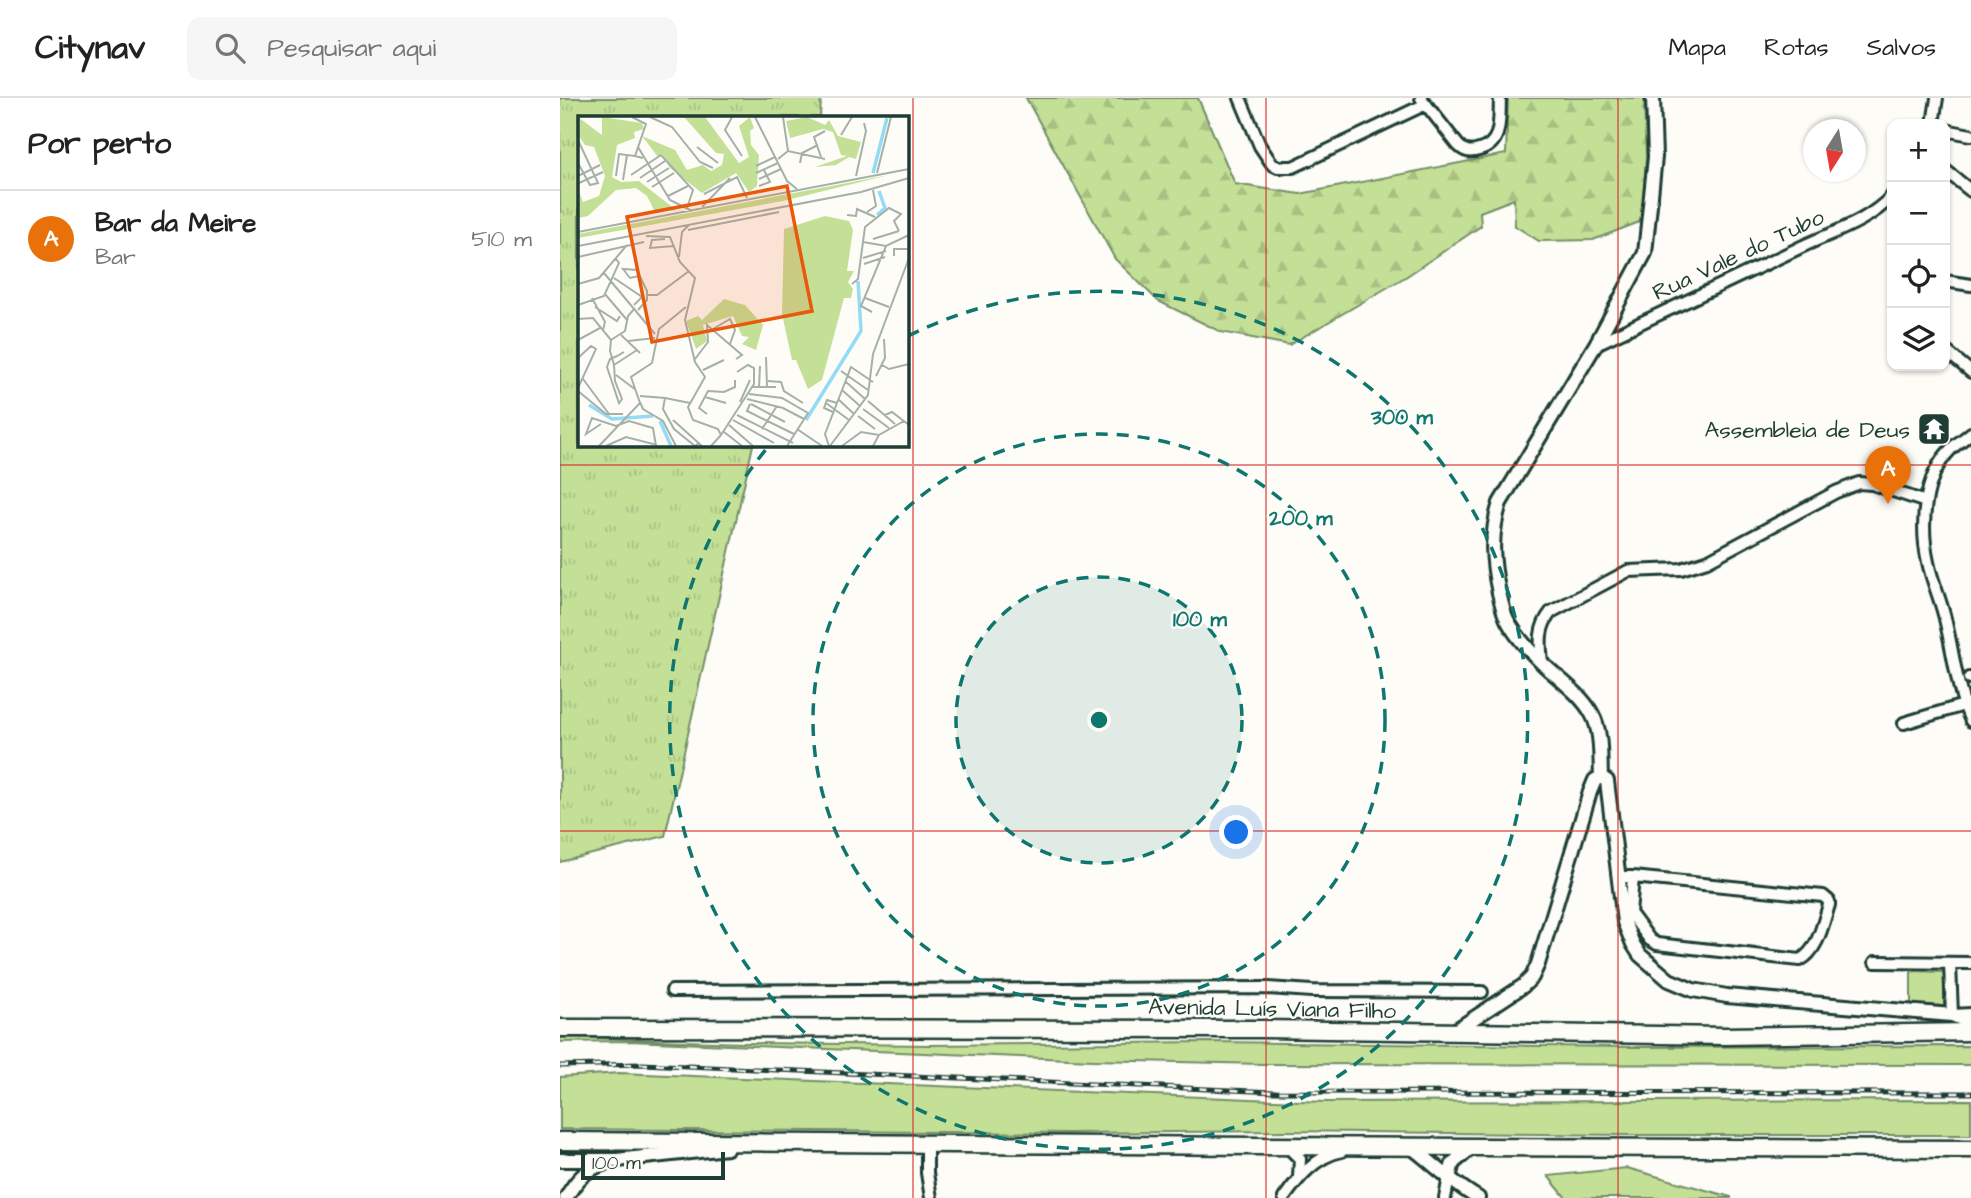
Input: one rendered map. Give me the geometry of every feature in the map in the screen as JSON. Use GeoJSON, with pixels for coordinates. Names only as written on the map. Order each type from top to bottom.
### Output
{"type":"FeatureCollection","features":[{"type":"Feature","properties":{"kind":"highway","name":"Avenida Luís Viana Filho"},"geometry":{"type":"LineString","coordinates":[[564,1028],[1262,1029],[1724,1036],[1971,1032]]}},
{"type":"Feature","properties":{"kind":"highway"},"geometry":{"type":"LineString","coordinates":[[560,1142],[1971,1149]]}},
{"type":"Feature","properties":{"kind":"main road"},"geometry":{"type":"LineString","coordinates":[[1601,777],[1598,727],[1593,715],[1583,700],[1542,663],[1507,621],[1494,570],[1492,539],[1500,503],[1596,344],[1645,253],[1655,157],[1653,98]]}},
{"type":"Feature","properties":{"kind":"main road"},"geometry":{"type":"LineString","coordinates":[[1601,777],[1607,781],[1624,922],[1633,944],[1659,973],[1681,986],[1727,996],[1952,1015],[1971,1023]]}},
{"type":"Feature","properties":{"kind":"main road"},"geometry":{"type":"LineString","coordinates":[[1453,1032],[1522,986],[1535,971],[1590,792],[1595,780],[1601,777]]}},
{"type":"Feature","properties":{"kind":"main road"},"geometry":{"type":"LineString","coordinates":[[560,1160],[617,1160],[780,1143]]}},
{"type":"Feature","properties":{"kind":"main road"},"geometry":{"type":"LineString","coordinates":[[1410,1146],[1433,1162],[1458,1186],[1478,1198]]}},
{"type":"Feature","properties":{"kind":"main road"},"geometry":{"type":"LineString","coordinates":[[1449,1177],[1453,1163],[1471,1148]]}},
{"type":"Feature","properties":{"kind":"main road"},"geometry":{"type":"LineString","coordinates":[[566,1198],[584,1173],[617,1160]]}},
{"type":"Feature","properties":{"kind":"street"},"geometry":{"type":"LineString","coordinates":[[1240,98],[1260,146],[1272,164],[1286,167],[1293,167],[1423,101],[1464,151],[1488,148],[1495,140],[1500,98]]}},
{"type":"Feature","properties":{"kind":"street"},"geometry":{"type":"LineString","coordinates":[[1934,119],[1937,98]]}},
{"type":"Feature","properties":{"kind":"street"},"geometry":{"type":"LineString","coordinates":[[1950,131],[1971,135]]}},
{"type":"Feature","properties":{"kind":"street"},"geometry":{"type":"LineString","coordinates":[[1950,174],[1971,191]]}},
{"type":"Feature","properties":{"kind":"street","name":"Rua Vale do Tubo"},"geometry":{"type":"LineString","coordinates":[[1596,344],[1860,221],[1872,215],[1887,201]]}},
{"type":"Feature","properties":{"kind":"street"},"geometry":{"type":"LineString","coordinates":[[1950,282],[1971,285]]}},
{"type":"Feature","properties":{"kind":"street"},"geometry":{"type":"LineString","coordinates":[[1950,353],[1971,372]]}},
{"type":"Feature","properties":{"kind":"street"},"geometry":{"type":"LineString","coordinates":[[1971,433],[1941,461],[1926,502],[1924,539],[1928,563],[1967,678],[1964,705],[1971,721]]}},
{"type":"Feature","properties":{"kind":"street"},"geometry":{"type":"LineString","coordinates":[[1542,663],[1540,633],[1551,612],[1628,570],[1681,569],[1707,561],[1836,492],[1859,483],[1872,484],[1926,502]]}},
{"type":"Feature","properties":{"kind":"street"},"geometry":{"type":"LineString","coordinates":[[1903,723],[1964,705]]}},
{"type":"Feature","properties":{"kind":"street"},"geometry":{"type":"LineString","coordinates":[[1619,877],[1633,877],[1824,896],[1829,905],[1819,936],[1808,954],[1800,960],[1657,944],[1650,940],[1630,912],[1633,877]]}},
{"type":"Feature","properties":{"kind":"street"},"geometry":{"type":"LineString","coordinates":[[1875,962],[1971,963]]}},
{"type":"Feature","properties":{"kind":"street"},"geometry":{"type":"LineString","coordinates":[[1950,963],[1952,1015],[1971,1014]]}},
{"type":"Feature","properties":{"kind":"street"},"geometry":{"type":"LineString","coordinates":[[672,991],[1268,988],[1312,991],[1478,992],[1496,1004]]}},
{"type":"Feature","properties":{"kind":"street"},"geometry":{"type":"LineString","coordinates":[[927,1145],[926,1173],[931,1198]]}},
{"type":"Feature","properties":{"kind":"street"},"geometry":{"type":"LineString","coordinates":[[1286,1145],[1300,1158],[1299,1177]]}},
{"type":"Feature","properties":{"kind":"street"},"geometry":{"type":"LineString","coordinates":[[1283,1198],[1299,1177],[1329,1155],[1369,1146]]}},
{"type":"Feature","properties":{"kind":"street"},"geometry":{"type":"LineString","coordinates":[[1445,1198],[1449,1177]]}},
{"type":"Feature","properties":{"kind":"green space"},"geometry":{"type":"Polygon","coordinates":[[[560,98],[821,98],[820,116],[578,116],[578,446],[753,446],[665,836],[560,862],[560,98]]]}},
{"type":"Feature","properties":{"kind":"green space"},"geometry":{"type":"Polygon","coordinates":[[[1026,98],[1198,98],[1235,184],[1300,194],[1506,154],[1508,98],[1644,98],[1646,157],[1642,221],[1593,240],[1539,241],[1515,226],[1514,199],[1480,212],[1481,226],[1407,276],[1289,345],[1221,332],[1158,301],[1115,259],[1026,98]]]}},
{"type":"Feature","properties":{"kind":"green space"},"geometry":{"type":"Polygon","coordinates":[[[1911,971],[1944,972],[1944,1006],[1911,1005],[1911,971]]]}},
{"type":"Feature","properties":{"kind":"green space"},"geometry":{"type":"Polygon","coordinates":[[[560,1037],[930,1045],[1208,1042],[1630,1047],[1971,1046],[1971,1065],[1264,1064],[1093,1060],[629,1041],[560,1042],[560,1037]]]}},
{"type":"Feature","properties":{"kind":"green space"},"geometry":{"type":"Polygon","coordinates":[[[620,1073],[1325,1102],[1971,1100],[1971,1135],[560,1129],[560,1077],[620,1073]]]}},
{"type":"Feature","properties":{"kind":"green space"},"geometry":{"type":"Polygon","coordinates":[[[1627,1168],[1731,1198],[1566,1198],[1548,1176],[1627,1168]]]}},
{"type":"Feature","properties":{"kind":"railway"},"geometry":{"type":"LineString","coordinates":[[560,1066],[642,1064],[1276,1092],[1971,1093]]}},
{"type":"Feature","properties":{"kind":"place","name":"Assembleia de Deus"},"geometry":{"type":"Point","coordinates":[1934,429]}},
{"type":"Feature","properties":{"kind":"place","name":"Bar da Meire"},"geometry":{"type":"Point","coordinates":[1888,504]}}]}
